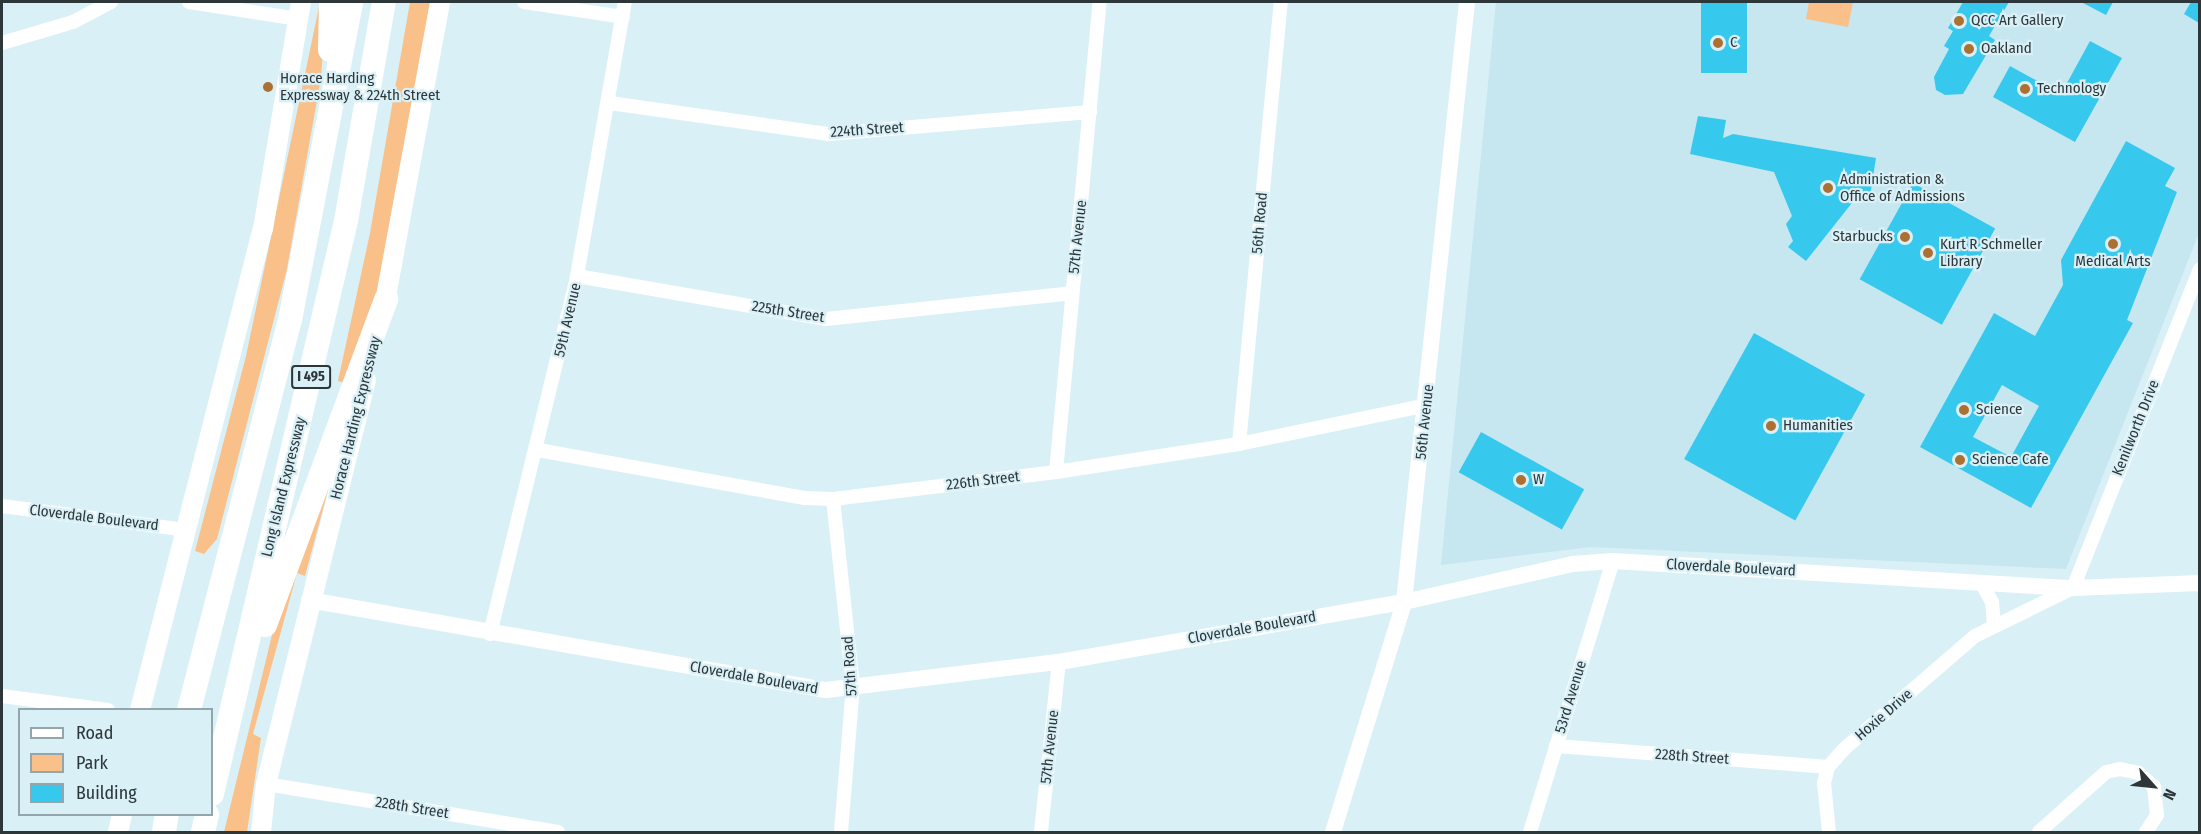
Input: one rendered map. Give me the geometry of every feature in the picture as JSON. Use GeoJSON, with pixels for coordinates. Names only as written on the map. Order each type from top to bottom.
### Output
{"type":"FeatureCollection","features":[{"type":"Feature","properties":{"kind":"highway"},"geometry":{"type":"LineString","coordinates":[[313,213],[331,2]]}},
{"type":"Feature","properties":{"kind":"highway","name":"I 495"},"geometry":{"type":"LineString","coordinates":[[189,708],[313,213],[351,2]]}},
{"type":"Feature","properties":{"kind":"highway","name":"Long Island Expressway"},"geometry":{"type":"LineString","coordinates":[[213,789],[346,221],[384,2]]}},
{"type":"Feature","properties":{"kind":"highway"},"geometry":{"type":"LineString","coordinates":[[221,749],[387,299]]}},
{"type":"Feature","properties":{"kind":"highway"},"geometry":{"type":"LineString","coordinates":[[164,832],[167,816]]}},
{"type":"Feature","properties":{"kind":"highway"},"geometry":{"type":"LineString","coordinates":[[203,832],[207,816]]}},
{"type":"Feature","properties":{"kind":"main road","name":"Horace Harding Expressway"},"geometry":{"type":"LineString","coordinates":[[261,832],[266,784],[309,600],[387,299],[440,2]]}},
{"type":"Feature","properties":{"kind":"main road"},"geometry":{"type":"LineString","coordinates":[[141,708],[263,229],[300,10]]}},
{"type":"Feature","properties":{"kind":"main road"},"geometry":{"type":"LineString","coordinates":[[118,832],[122,816]]}},
{"type":"Feature","properties":{"kind":"street"},"geometry":{"type":"LineString","coordinates":[[2,44],[73,22],[111,2]]}},
{"type":"Feature","properties":{"kind":"street"},"geometry":{"type":"LineString","coordinates":[[189,2],[300,10]]}},
{"type":"Feature","properties":{"kind":"street"},"geometry":{"type":"LineString","coordinates":[[524,2],[622,17]]}},
{"type":"Feature","properties":{"kind":"street","name":"59th Avenue"},"geometry":{"type":"LineString","coordinates":[[490,634],[538,450],[578,276],[610,103],[625,2]]}},
{"type":"Feature","properties":{"kind":"street","name":"57th Avenue"},"geometry":{"type":"LineString","coordinates":[[1056,472],[1100,2]]}},
{"type":"Feature","properties":{"kind":"street","name":"56th Road"},"geometry":{"type":"LineString","coordinates":[[1239,444],[1281,2]]}},
{"type":"Feature","properties":{"kind":"street","name":"56th Avenue"},"geometry":{"type":"LineString","coordinates":[[1333,832],[1404,602],[1427,405],[1467,2]]}},
{"type":"Feature","properties":{"kind":"street","name":"224th Street"},"geometry":{"type":"LineString","coordinates":[[610,103],[829,134],[1090,112]]}},
{"type":"Feature","properties":{"kind":"street","name":"Kenilworth Drive"},"geometry":{"type":"LineString","coordinates":[[2073,588],[2199,268]]}},
{"type":"Feature","properties":{"kind":"street","name":"225th Street"},"geometry":{"type":"LineString","coordinates":[[578,276],[826,319],[1072,292]]}},
{"type":"Feature","properties":{"kind":"street","name":"226th Street"},"geometry":{"type":"LineString","coordinates":[[538,450],[805,498],[833,499],[1056,472],[1239,444],[1427,405]]}},
{"type":"Feature","properties":{"kind":"street","name":"57th Road"},"geometry":{"type":"LineString","coordinates":[[833,499],[853,687],[841,832]]}},
{"type":"Feature","properties":{"kind":"street","name":"Cloverdale Boulevard"},"geometry":{"type":"LineString","coordinates":[[2,506],[187,530]]}},
{"type":"Feature","properties":{"kind":"street","name":"Cloverdale Boulevard"},"geometry":{"type":"LineString","coordinates":[[309,600],[490,634],[826,690],[1059,662],[1404,602],[1572,564],[1613,561],[2073,588],[2199,583]]}},
{"type":"Feature","properties":{"kind":"street","name":"53rd Avenue"},"geometry":{"type":"LineString","coordinates":[[1530,832],[1613,561]]}},
{"type":"Feature","properties":{"kind":"street"},"geometry":{"type":"LineString","coordinates":[[1982,584],[1992,602],[1994,624]]}},
{"type":"Feature","properties":{"kind":"street","name":"Hoxie Drive"},"geometry":{"type":"LineString","coordinates":[[1828,767],[1994,624],[2073,588]]}},
{"type":"Feature","properties":{"kind":"street","name":"57th Avenue"},"geometry":{"type":"LineString","coordinates":[[1041,832],[1059,662]]}},
{"type":"Feature","properties":{"kind":"street"},"geometry":{"type":"LineString","coordinates":[[2,696],[93,708]]}},
{"type":"Feature","properties":{"kind":"street","name":"228th Street"},"geometry":{"type":"LineString","coordinates":[[1556,746],[1828,767]]}},
{"type":"Feature","properties":{"kind":"street"},"geometry":{"type":"LineString","coordinates":[[1828,767],[1824,783],[1828,832]]}},
{"type":"Feature","properties":{"kind":"street"},"geometry":{"type":"LineString","coordinates":[[2039,832],[2106,772],[2120,769],[2139,772],[2154,787],[2157,815],[2146,832]]}},
{"type":"Feature","properties":{"kind":"street","name":"228th Street"},"geometry":{"type":"LineString","coordinates":[[266,784],[558,832]]}},
{"type":"Feature","properties":{"kind":"shaded area"},"geometry":{"type":"Polygon","coordinates":[[[1496,2],[2199,2],[2199,233],[2066,569],[1591,547],[1441,565],[1496,2]]]}},
{"type":"Feature","properties":{"kind":"green space"},"geometry":{"type":"Polygon","coordinates":[[[320,2],[325,24],[321,78],[287,269],[217,539],[204,554],[195,551],[246,356],[320,2]]]}},
{"type":"Feature","properties":{"kind":"green space"},"geometry":{"type":"Polygon","coordinates":[[[410,2],[432,2],[375,305],[345,383],[338,381],[370,233],[410,2]]]}},
{"type":"Feature","properties":{"kind":"green space"},"geometry":{"type":"Polygon","coordinates":[[[1809,2],[1853,2],[1848,27],[1806,19],[1809,2]]]}},
{"type":"Feature","properties":{"kind":"green space"},"geometry":{"type":"Polygon","coordinates":[[[349,412],[305,576],[297,573],[253,734],[261,738],[247,832],[224,832],[272,635],[349,412]]]}},
{"type":"Feature","properties":{"kind":"building","name":"C"},"geometry":{"type":"Polygon","coordinates":[[[1701,2],[1747,2],[1747,73],[1701,73],[1701,2]]]}},
{"type":"Feature","properties":{"kind":"building","name":"Oakland"},"geometry":{"type":"Polygon","coordinates":[[[1963,2],[2009,2],[1989,36],[1995,40],[1963,94],[1945,95],[1936,90],[1934,77],[1949,49],[1944,46],[1953,31],[1948,28],[1963,2]]]}},
{"type":"Feature","properties":{"kind":"building"},"geometry":{"type":"Polygon","coordinates":[[[2081,2],[2113,2],[2106,15],[2081,2]]]}},
{"type":"Feature","properties":{"kind":"building"},"geometry":{"type":"Polygon","coordinates":[[[2191,2],[2199,2],[2199,23],[2184,14],[2191,2]]]}},
{"type":"Feature","properties":{"kind":"building","name":"Technology"},"geometry":{"type":"Polygon","coordinates":[[[2090,41],[2122,58],[2075,142],[1993,97],[2010,66],[2061,94],[2090,41]]]}},
{"type":"Feature","properties":{"kind":"building","name":"Administration & Office of Admissions"},"geometry":{"type":"Polygon","coordinates":[[[1698,116],[1726,120],[1723,138],[1733,134],[1876,158],[1870,196],[1859,194],[1806,261],[1788,247],[1793,241],[1786,224],[1792,216],[1774,172],[1690,154],[1698,116]]]}},
{"type":"Feature","properties":{"kind":"building"},"geometry":{"type":"Polygon","coordinates":[[[2126,141],[2175,168],[2165,186],[2177,192],[2127,320],[2133,323],[2031,508],[1920,447],[1994,313],[2035,336],[2063,285],[2061,260],[2126,141]],[[2002,385],[1973,437],[2011,457],[2039,406],[2002,385]]]}},
{"type":"Feature","properties":{"kind":"building","name":"Kurt R Schmeller Library"},"geometry":{"type":"Polygon","coordinates":[[[1913,183],[1995,229],[1942,325],[1860,279],[1913,183]]]}},
{"type":"Feature","properties":{"kind":"building","name":"Humanities"},"geometry":{"type":"Polygon","coordinates":[[[1754,333],[1865,395],[1795,521],[1684,459],[1754,333]]]}},
{"type":"Feature","properties":{"kind":"building","name":"W"},"geometry":{"type":"Polygon","coordinates":[[[1481,432],[1584,489],[1562,529],[1459,472],[1481,432]]]}},
{"type":"Feature","properties":{"kind":"place","name":"QCC Art Gallery"},"geometry":{"type":"Point","coordinates":[1959,21]}},
{"type":"Feature","properties":{"kind":"place","name":"C"},"geometry":{"type":"Point","coordinates":[1718,43]}},
{"type":"Feature","properties":{"kind":"place","name":"Oakland"},"geometry":{"type":"Point","coordinates":[1969,49]}},
{"type":"Feature","properties":{"kind":"place","name":"Horace Harding Expressway & 224th Street"},"geometry":{"type":"Point","coordinates":[268,87]}},
{"type":"Feature","properties":{"kind":"place","name":"Technology"},"geometry":{"type":"Point","coordinates":[2025,89]}},
{"type":"Feature","properties":{"kind":"place","name":"Administration & Office of Admissions"},"geometry":{"type":"Point","coordinates":[1828,188]}},
{"type":"Feature","properties":{"kind":"place","name":"Starbucks"},"geometry":{"type":"Point","coordinates":[1905,237]}},
{"type":"Feature","properties":{"kind":"place","name":"Medical Arts"},"geometry":{"type":"Point","coordinates":[2113,244]}},
{"type":"Feature","properties":{"kind":"place","name":"Kurt R Schmeller Library"},"geometry":{"type":"Point","coordinates":[1928,253]}},
{"type":"Feature","properties":{"kind":"place","name":"Science"},"geometry":{"type":"Point","coordinates":[1964,410]}},
{"type":"Feature","properties":{"kind":"place","name":"Humanities"},"geometry":{"type":"Point","coordinates":[1771,426]}},
{"type":"Feature","properties":{"kind":"place","name":"Science Cafe"},"geometry":{"type":"Point","coordinates":[1960,460]}},
{"type":"Feature","properties":{"kind":"place","name":"W"},"geometry":{"type":"Point","coordinates":[1521,480]}}]}
